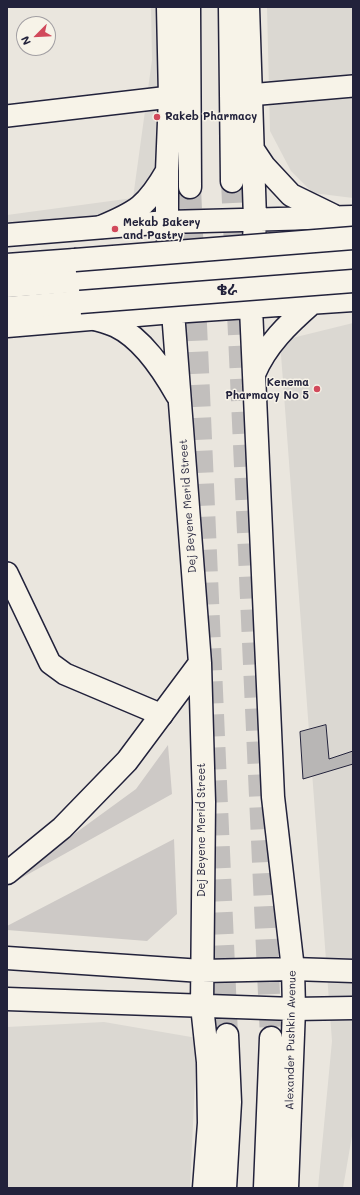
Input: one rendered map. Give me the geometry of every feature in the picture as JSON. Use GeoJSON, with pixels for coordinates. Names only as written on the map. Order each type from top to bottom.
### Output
{"type":"FeatureCollection","features":[{"type":"Feature","properties":{"kind":"main road","name":"Dej Beyene Merid Street"},"geometry":{"type":"LineString","coordinates":[[168,7],[170,97],[167,171],[167,222],[172,312],[200,663],[204,802],[202,1006]]}},
{"type":"Feature","properties":{"kind":"main road"},"geometry":{"type":"LineString","coordinates":[[189,7],[190,187]]}},
{"type":"Feature","properties":{"kind":"main road"},"geometry":{"type":"LineString","coordinates":[[230,7],[232,181]]}},
{"type":"Feature","properties":{"kind":"main road"},"geometry":{"type":"LineString","coordinates":[[248,7],[249,95],[255,219],[251,308],[254,375]]}},
{"type":"Feature","properties":{"kind":"main road"},"geometry":{"type":"LineString","coordinates":[[252,148],[264,166],[291,195],[307,204],[346,217]]}},
{"type":"Feature","properties":{"kind":"main road"},"geometry":{"type":"LineString","coordinates":[[101,227],[135,211],[149,200],[167,171]]}},
{"type":"Feature","properties":{"kind":"main road"},"geometry":{"type":"LineString","coordinates":[[7,235],[167,222],[346,217]]}},
{"type":"Feature","properties":{"kind":"main road"},"geometry":{"type":"LineString","coordinates":[[7,265],[353,238]]}},
{"type":"Feature","properties":{"kind":"main road"},"geometry":{"type":"LineString","coordinates":[[7,286],[353,259]]}},
{"type":"Feature","properties":{"kind":"main road"},"geometry":{"type":"LineString","coordinates":[[7,308],[353,281]]}},
{"type":"Feature","properties":{"kind":"main road"},"geometry":{"type":"LineString","coordinates":[[7,326],[172,312],[251,308],[353,300]]}},
{"type":"Feature","properties":{"kind":"main road"},"geometry":{"type":"LineString","coordinates":[[254,375],[261,358],[270,346],[291,322],[312,303]]}},
{"type":"Feature","properties":{"kind":"main road"},"geometry":{"type":"LineString","coordinates":[[96,319],[116,326],[134,338],[164,372],[179,400]]}},
{"type":"Feature","properties":{"kind":"main road","name":"Alexander Pushkin Avenue"},"geometry":{"type":"LineString","coordinates":[[254,375],[273,797],[293,969],[294,1009],[287,1188]]}},
{"type":"Feature","properties":{"kind":"main road"},"geometry":{"type":"LineString","coordinates":[[7,873],[62,828],[127,761],[200,663]]}},
{"type":"Feature","properties":{"kind":"main road"},"geometry":{"type":"LineString","coordinates":[[7,958],[202,971],[293,969],[353,971]]}},
{"type":"Feature","properties":{"kind":"main road"},"geometry":{"type":"LineString","coordinates":[[7,999],[294,1009],[353,1008]]}},
{"type":"Feature","properties":{"kind":"main road"},"geometry":{"type":"LineString","coordinates":[[202,1006],[208,1062],[209,1123],[204,1188]]}},
{"type":"Feature","properties":{"kind":"main road"},"geometry":{"type":"LineString","coordinates":[[226,1188],[230,1102],[228,1035]]}},
{"type":"Feature","properties":{"kind":"main road"},"geometry":{"type":"LineString","coordinates":[[265,1188],[271,1038]]}},
{"type":"Feature","properties":{"kind":"street"},"geometry":{"type":"LineString","coordinates":[[249,95],[353,86]]}},
{"type":"Feature","properties":{"kind":"street"},"geometry":{"type":"LineString","coordinates":[[7,116],[170,97]]}},
{"type":"Feature","properties":{"kind":"street"},"geometry":{"type":"LineString","coordinates":[[7,573],[50,662],[65,674],[162,715]]}},
{"type":"Feature","properties":{"kind":"shaded area"},"geometry":{"type":"Polygon","coordinates":[[[151,7],[176,7],[175,196],[148,236],[7,240],[7,215],[133,198],[152,60],[151,7]]]}},
{"type":"Feature","properties":{"kind":"shaded area"},"geometry":{"type":"Polygon","coordinates":[[[267,7],[353,7],[353,198],[313,193],[291,171],[270,131],[267,7]]]}},
{"type":"Feature","properties":{"kind":"shaded area"},"geometry":{"type":"Polygon","coordinates":[[[353,323],[353,1130],[343,1188],[318,1188],[332,1041],[280,341],[353,323]]]}},
{"type":"Feature","properties":{"kind":"shaded area"},"geometry":{"type":"Polygon","coordinates":[[[168,745],[172,794],[7,886],[7,883],[136,789],[168,745]]]}},
{"type":"Feature","properties":{"kind":"shaded area"},"geometry":{"type":"Polygon","coordinates":[[[174,839],[177,914],[147,941],[7,930],[7,926],[174,839]]]}},
{"type":"Feature","properties":{"kind":"shaded area"},"geometry":{"type":"Polygon","coordinates":[[[104,1022],[197,1038],[190,1188],[7,1188],[7,1027],[104,1022]]]}},
{"type":"Feature","properties":{"kind":"building"},"geometry":{"type":"Polygon","coordinates":[[[326,725],[329,759],[353,751],[353,764],[303,779],[300,732],[326,725]]]}},
{"type":"Feature","properties":{"kind":"tunnel"},"geometry":{"type":"LineString","coordinates":[[232,181],[271,1038]]}},
{"type":"Feature","properties":{"kind":"tunnel"},"geometry":{"type":"LineString","coordinates":[[190,187],[227,1035]]}},
{"type":"Feature","properties":{"kind":"place","name":"Rakeb Pharmacy"},"geometry":{"type":"Point","coordinates":[157,117]}},
{"type":"Feature","properties":{"kind":"place","name":"Mekab Bakery and Pastry"},"geometry":{"type":"Point","coordinates":[115,229]}},
{"type":"Feature","properties":{"kind":"place","name":"Kenema Pharmacy No 5"},"geometry":{"type":"Point","coordinates":[317,389]}},
{"type":"Feature","properties":{"kind":"district","name":"ቄራ"},"geometry":{"type":"Point","coordinates":[227,290]}}]}
